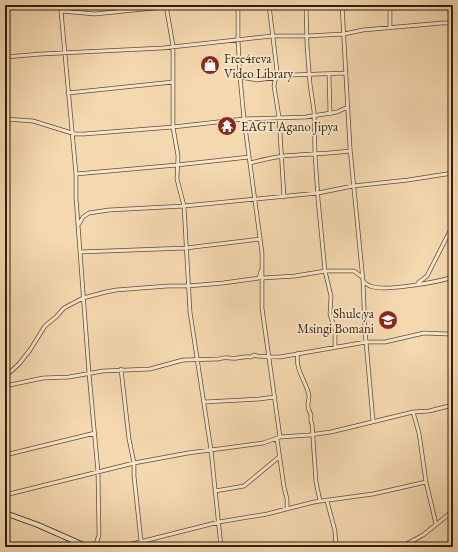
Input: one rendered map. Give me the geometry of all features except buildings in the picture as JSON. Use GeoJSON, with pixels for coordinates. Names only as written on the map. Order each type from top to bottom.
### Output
{"type":"FeatureCollection","features":[{"type":"Feature","properties":{"kind":"street"},"geometry":{"type":"LineString","coordinates":[[60,5],[76,174],[76,198],[79,224],[88,373],[98,472],[99,535],[95,547]]}},
{"type":"Feature","properties":{"kind":"street"},"geometry":{"type":"LineString","coordinates":[[61,11],[95,14],[183,5]]}},
{"type":"Feature","properties":{"kind":"street"},"geometry":{"type":"LineString","coordinates":[[238,5],[240,77],[260,239],[263,278],[262,308],[275,397],[280,458],[287,509]]}},
{"type":"Feature","properties":{"kind":"street"},"geometry":{"type":"LineString","coordinates":[[269,5],[277,71],[274,86],[279,117],[284,197]]}},
{"type":"Feature","properties":{"kind":"street"},"geometry":{"type":"LineString","coordinates":[[306,5],[318,193],[325,271],[331,296],[330,314],[335,330],[334,348]]}},
{"type":"Feature","properties":{"kind":"street"},"geometry":{"type":"LineString","coordinates":[[342,5],[350,151],[373,421]]}},
{"type":"Feature","properties":{"kind":"street"},"geometry":{"type":"LineString","coordinates":[[390,5],[390,28]]}},
{"type":"Feature","properties":{"kind":"street"},"geometry":{"type":"LineString","coordinates":[[166,6],[173,46],[174,127],[177,145],[177,179],[184,206],[190,312],[211,450],[221,547]]}},
{"type":"Feature","properties":{"kind":"street"},"geometry":{"type":"LineString","coordinates":[[5,57],[173,46],[272,36],[344,34],[363,30],[453,23]]}},
{"type":"Feature","properties":{"kind":"street"},"geometry":{"type":"LineString","coordinates":[[453,56],[451,76],[453,122]]}},
{"type":"Feature","properties":{"kind":"street"},"geometry":{"type":"LineString","coordinates":[[240,77],[257,80],[276,76],[346,73]]}},
{"type":"Feature","properties":{"kind":"street"},"geometry":{"type":"LineString","coordinates":[[329,74],[330,114]]}},
{"type":"Feature","properties":{"kind":"street"},"geometry":{"type":"LineString","coordinates":[[68,94],[173,82]]}},
{"type":"Feature","properties":{"kind":"street"},"geometry":{"type":"LineString","coordinates":[[5,119],[33,121],[75,134],[84,134],[174,127],[244,119],[306,117],[330,114],[348,107]]}},
{"type":"Feature","properties":{"kind":"street"},"geometry":{"type":"LineString","coordinates":[[250,163],[269,158],[350,151]]}},
{"type":"Feature","properties":{"kind":"street"},"geometry":{"type":"LineString","coordinates":[[76,174],[249,157]]}},
{"type":"Feature","properties":{"kind":"street"},"geometry":{"type":"LineString","coordinates":[[79,224],[83,217],[89,213],[142,207],[184,206],[284,197],[453,173]]}},
{"type":"Feature","properties":{"kind":"street"},"geometry":{"type":"LineString","coordinates":[[417,284],[426,276],[453,226]]}},
{"type":"Feature","properties":{"kind":"street"},"geometry":{"type":"LineString","coordinates":[[80,252],[186,248],[260,239]]}},
{"type":"Feature","properties":{"kind":"street"},"geometry":{"type":"LineString","coordinates":[[5,380],[6,376],[19,364],[30,350],[45,326],[56,318],[64,308],[84,298],[111,291],[223,283],[259,278],[262,269]]}},
{"type":"Feature","properties":{"kind":"street"},"geometry":{"type":"LineString","coordinates":[[263,278],[295,276],[325,271],[354,271],[370,286],[377,288],[417,284],[453,277]]}},
{"type":"Feature","properties":{"kind":"street"},"geometry":{"type":"LineString","coordinates":[[5,386],[43,378],[69,377],[88,373],[121,370],[150,369],[183,360],[219,359],[224,357],[237,358],[244,356],[251,357],[254,355],[280,357],[366,342],[386,342],[424,333],[448,334]]}},
{"type":"Feature","properties":{"kind":"street"},"geometry":{"type":"LineString","coordinates":[[298,354],[298,369],[309,395],[310,403],[308,406],[311,416],[310,421],[312,424],[316,482],[320,501]]}},
{"type":"Feature","properties":{"kind":"street"},"geometry":{"type":"LineString","coordinates":[[121,370],[129,439],[134,463],[141,541]]}},
{"type":"Feature","properties":{"kind":"street"},"geometry":{"type":"LineString","coordinates":[[204,402],[275,397]]}},
{"type":"Feature","properties":{"kind":"street"},"geometry":{"type":"LineString","coordinates":[[5,495],[134,463],[263,443],[278,438],[331,432],[413,412],[429,411],[453,405]]}},
{"type":"Feature","properties":{"kind":"street"},"geometry":{"type":"LineString","coordinates":[[413,412],[419,433],[426,482],[436,524]]}},
{"type":"Feature","properties":{"kind":"street"},"geometry":{"type":"LineString","coordinates":[[5,455],[95,433]]}},
{"type":"Feature","properties":{"kind":"street"},"geometry":{"type":"LineString","coordinates":[[215,491],[244,486],[280,458]]}},
{"type":"Feature","properties":{"kind":"street"},"geometry":{"type":"LineString","coordinates":[[120,547],[219,522],[252,517],[320,501],[373,494],[426,482]]}},
{"type":"Feature","properties":{"kind":"street"},"geometry":{"type":"LineString","coordinates":[[327,501],[335,531],[336,547]]}},
{"type":"Feature","properties":{"kind":"street"},"geometry":{"type":"LineString","coordinates":[[401,547],[423,535],[453,511]]}},
{"type":"Feature","properties":{"kind":"street"},"geometry":{"type":"LineString","coordinates":[[5,513],[38,525],[88,547]]}},
{"type":"Feature","properties":{"kind":"place","name":"Free4reva Video Library"},"geometry":{"type":"Point","coordinates":[210,65]}},
{"type":"Feature","properties":{"kind":"place","name":"EAGT Agano Jipya"},"geometry":{"type":"Point","coordinates":[227,126]}},
{"type":"Feature","properties":{"kind":"place","name":"Shule ya Msingi Bomani"},"geometry":{"type":"Point","coordinates":[388,320]}}]}
